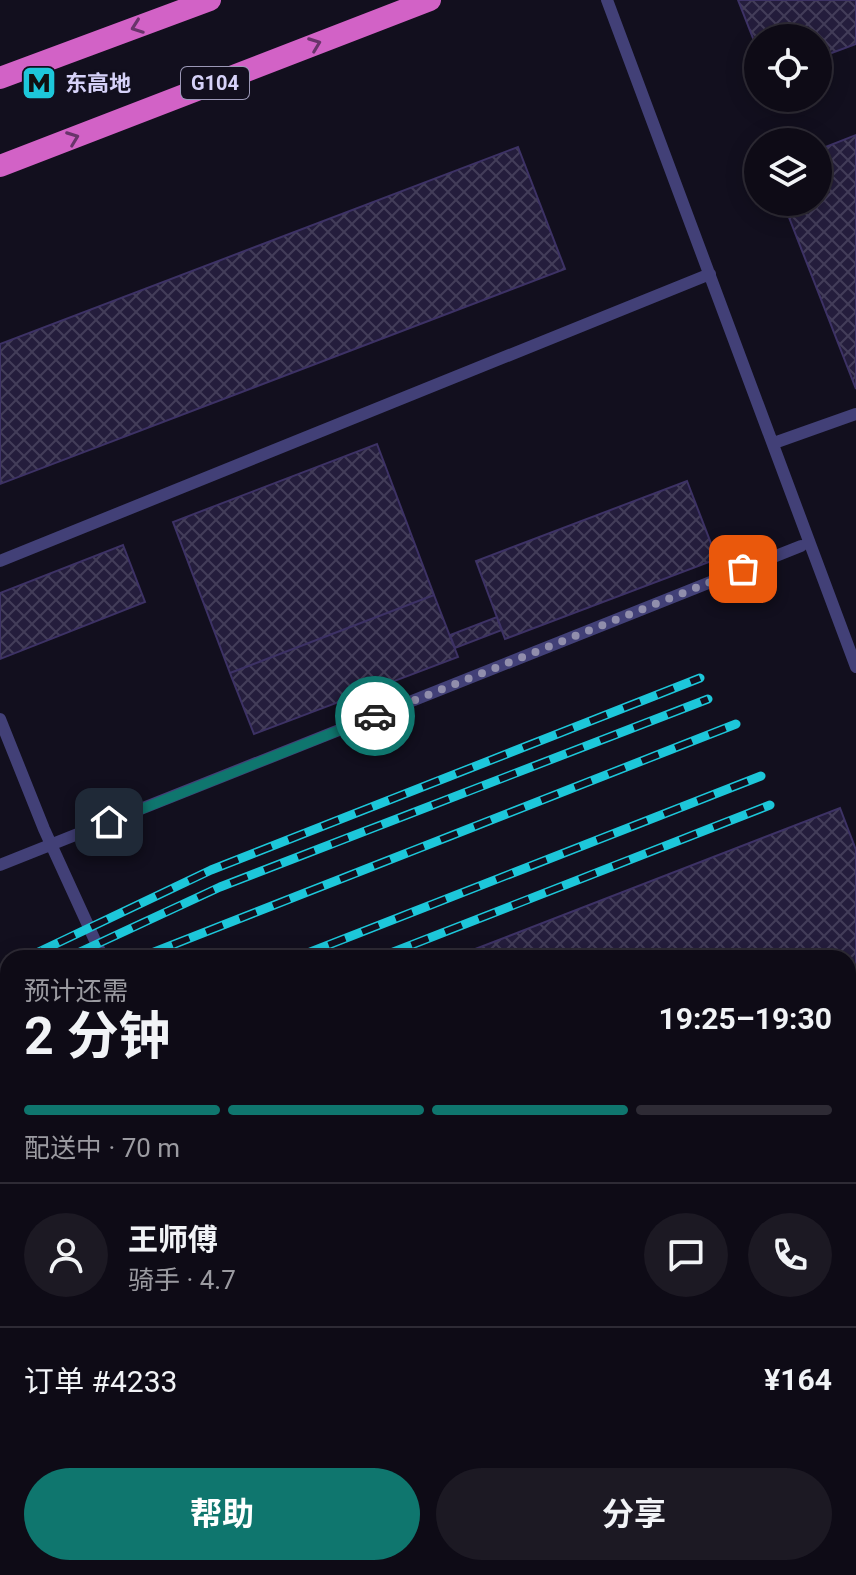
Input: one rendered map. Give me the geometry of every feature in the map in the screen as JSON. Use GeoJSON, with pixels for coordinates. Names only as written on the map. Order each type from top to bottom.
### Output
{"type":"FeatureCollection","features":[{"type":"Feature","properties":{"kind":"highway"},"geometry":{"type":"LineString","coordinates":[[0,78],[210,0]]}},
{"type":"Feature","properties":{"kind":"highway","name":"G104"},"geometry":{"type":"LineString","coordinates":[[0,166],[430,0]]}},
{"type":"Feature","properties":{"kind":"lane"},"geometry":{"type":"LineString","coordinates":[[607,0],[856,667]]}},
{"type":"Feature","properties":{"kind":"lane"},"geometry":{"type":"LineString","coordinates":[[0,561],[710,274]]}},
{"type":"Feature","properties":{"kind":"lane"},"geometry":{"type":"LineString","coordinates":[[774,443],[856,414]]}},
{"type":"Feature","properties":{"kind":"lane"},"geometry":{"type":"LineString","coordinates":[[0,865],[801,546]]}},
{"type":"Feature","properties":{"kind":"lane"},"geometry":{"type":"LineString","coordinates":[[0,719],[99,950]]}},
{"type":"Feature","properties":{"kind":"building"},"geometry":{"type":"Polygon","coordinates":[[[738,0],[856,0],[856,44],[832,53],[832,24],[747,24],[738,0]]]}},
{"type":"Feature","properties":{"kind":"building"},"geometry":{"type":"Polygon","coordinates":[[[856,135],[856,389],[788,216],[832,216],[832,144],[856,135]]]}},
{"type":"Feature","properties":{"kind":"building"},"geometry":{"type":"Polygon","coordinates":[[[518,147],[565,269],[0,484],[0,344],[518,147]]]}},
{"type":"Feature","properties":{"kind":"building"},"geometry":{"type":"Polygon","coordinates":[[[377,444],[434,595],[230,673],[173,522],[377,444]]]}},
{"type":"Feature","properties":{"kind":"building"},"geometry":{"type":"Polygon","coordinates":[[[687,481],[717,559],[505,639],[476,561],[687,481]]]}},
{"type":"Feature","properties":{"kind":"building"},"geometry":{"type":"Polygon","coordinates":[[[123,545],[145,602],[0,659],[0,593],[123,545]]]}},
{"type":"Feature","properties":{"kind":"building"},"geometry":{"type":"Polygon","coordinates":[[[434,595],[458,657],[254,734],[230,673],[434,595]]]}},
{"type":"Feature","properties":{"kind":"building"},"geometry":{"type":"Polygon","coordinates":[[[497,617],[502,630],[455,648],[450,635],[497,617]]]}},
{"type":"Feature","properties":{"kind":"building"},"geometry":{"type":"Polygon","coordinates":[[[840,808],[856,850],[856,950],[473,950],[840,808]]]}},
{"type":"Feature","properties":{"kind":"railway"},"geometry":{"type":"LineString","coordinates":[[43,950],[211,870],[700,678]]}},
{"type":"Feature","properties":{"kind":"railway"},"geometry":{"type":"LineString","coordinates":[[84,950],[220,887],[708,699]]}},
{"type":"Feature","properties":{"kind":"railway"},"geometry":{"type":"LineString","coordinates":[[159,950],[736,724]]}},
{"type":"Feature","properties":{"kind":"railway"},"geometry":{"type":"LineString","coordinates":[[315,950],[761,776]]}},
{"type":"Feature","properties":{"kind":"railway"},"geometry":{"type":"LineString","coordinates":[[398,950],[770,805]]}},
{"type":"Feature","properties":{"kind":"way so far"},"geometry":{"type":"LineString","coordinates":[[375,716],[743,569]]}},
{"type":"Feature","properties":{"kind":"place","name":"东高地"},"geometry":{"type":"Point","coordinates":[39,83]}},
{"type":"Feature","properties":{"kind":"route"},"geometry":{"type":"LineString","coordinates":[[109,822],[375,716]]}}]}
